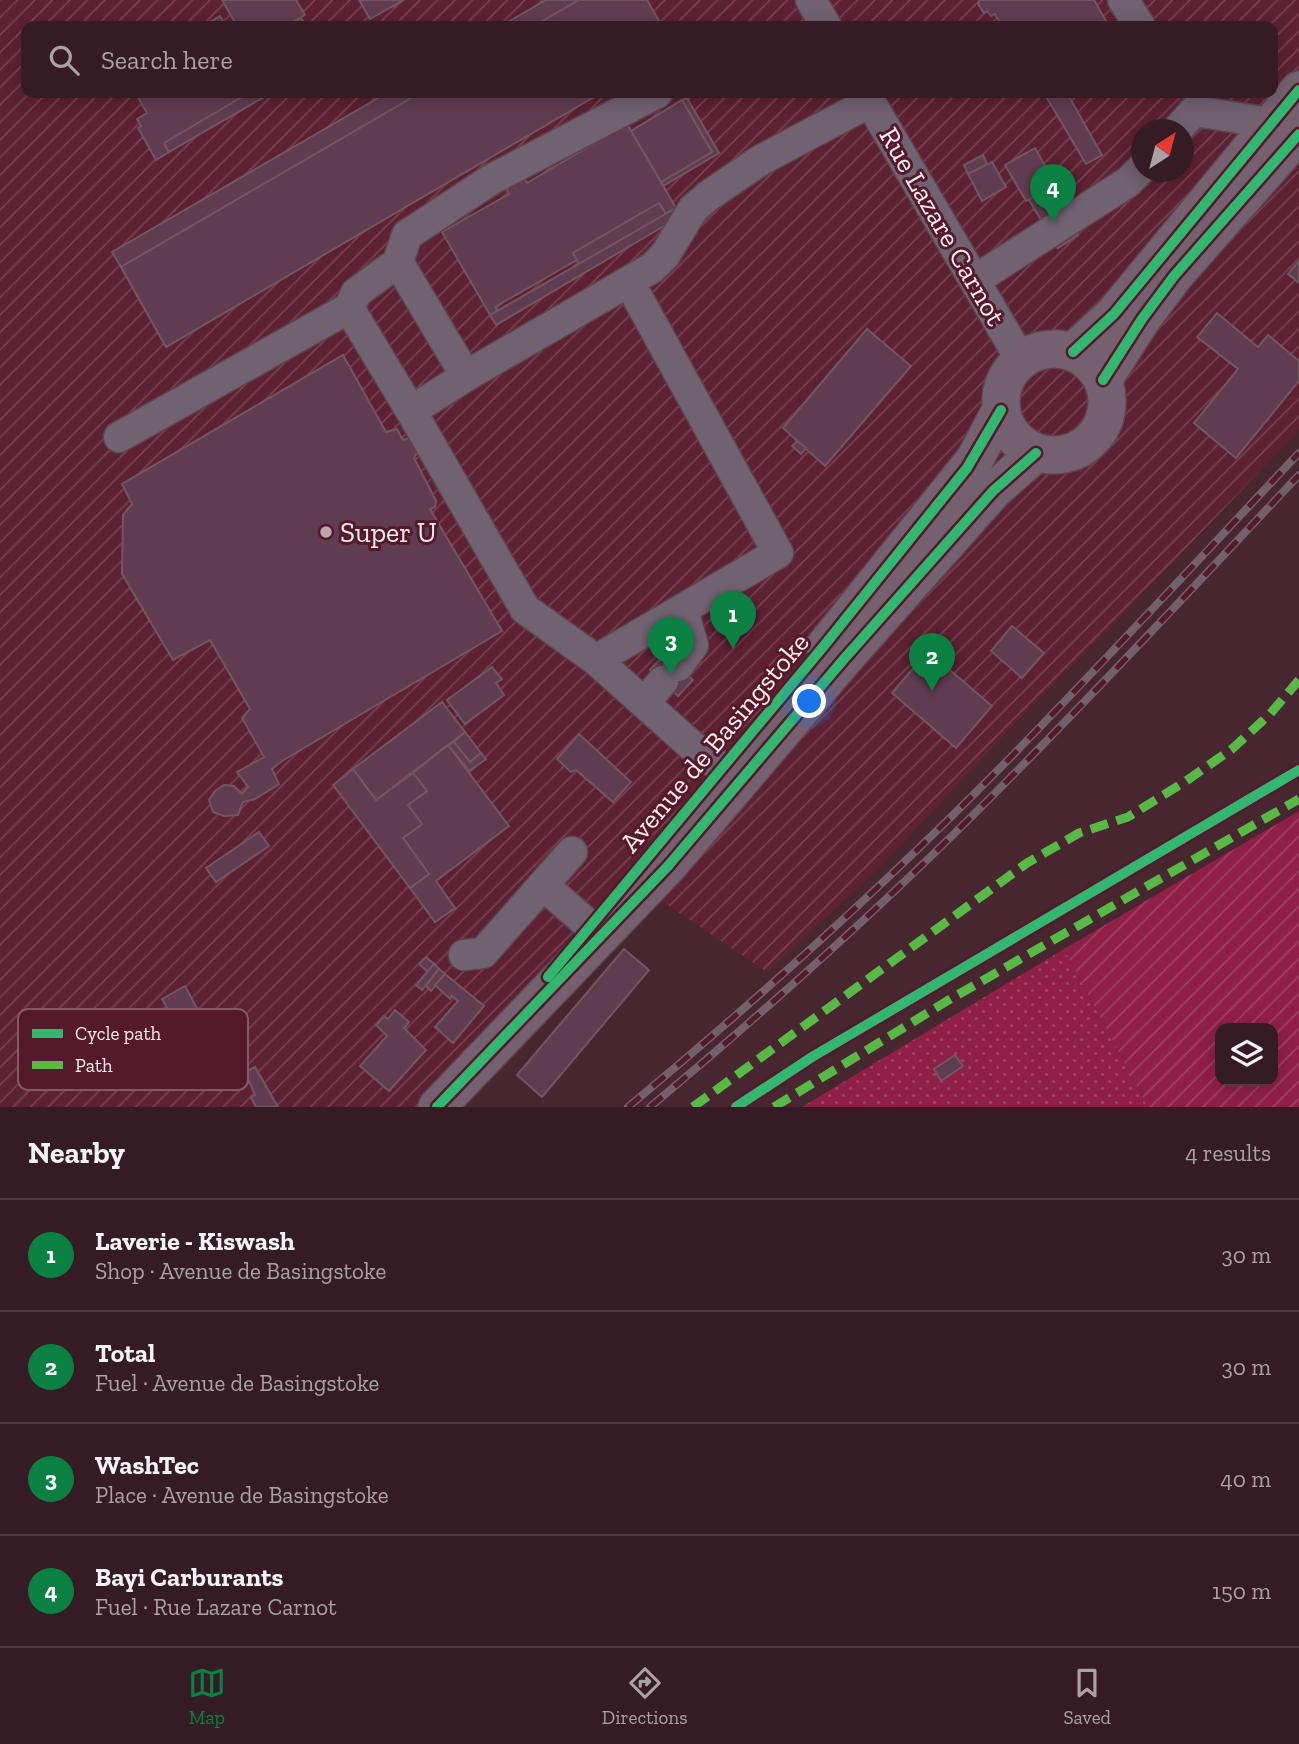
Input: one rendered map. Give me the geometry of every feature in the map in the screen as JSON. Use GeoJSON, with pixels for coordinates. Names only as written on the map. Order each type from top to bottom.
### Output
{"type":"FeatureCollection","features":[{"type":"Feature","properties":{"kind":"main road"},"geometry":{"type":"LineString","coordinates":[[1103,380],[1142,320],[1285,128],[1299,90]]}},
{"type":"Feature","properties":{"kind":"main road"},"geometry":{"type":"LineString","coordinates":[[1073,352],[1114,314],[1285,128]]}},
{"type":"Feature","properties":{"kind":"main road"},"geometry":{"type":"LineString","coordinates":[[1055,349],[1073,352],[1096,368],[1103,380],[1107,398],[1106,415],[1093,438],[1071,453],[1054,456],[1036,453],[1023,446],[1005,424],[1001,410],[1004,382],[1021,360],[1037,351],[1055,349]]}},
{"type":"Feature","properties":{"kind":"main road","name":"Avenue de Basingstoke"},"geometry":{"type":"LineString","coordinates":[[443,1101],[823,648],[975,459],[1001,410]]}},
{"type":"Feature","properties":{"kind":"main road","name":"Avenue de Basingstoke"},"geometry":{"type":"LineString","coordinates":[[443,1101],[668,866],[844,659],[984,501],[1036,453]]}},
{"type":"Feature","properties":{"kind":"street"},"geometry":{"type":"LineString","coordinates":[[811,0],[823,21]]}},
{"type":"Feature","properties":{"kind":"street"},"geometry":{"type":"LineString","coordinates":[[1123,0],[1137,21]]}},
{"type":"Feature","properties":{"kind":"street"},"geometry":{"type":"LineString","coordinates":[[120,437],[349,308],[356,293],[398,262],[407,235],[460,200],[517,166],[647,98]]}},
{"type":"Feature","properties":{"kind":"street"},"geometry":{"type":"LineString","coordinates":[[411,411],[652,268],[665,255],[693,209],[708,196],[761,160],[865,98]]}},
{"type":"Feature","properties":{"kind":"street","name":"Rue Lazare Carnot"},"geometry":{"type":"LineString","coordinates":[[868,98],[1021,360]]}},
{"type":"Feature","properties":{"kind":"street"},"geometry":{"type":"LineString","coordinates":[[1184,111],[1285,128]]}},
{"type":"Feature","properties":{"kind":"street"},"geometry":{"type":"LineString","coordinates":[[975,280],[1131,179]]}},
{"type":"Feature","properties":{"kind":"street"},"geometry":{"type":"LineString","coordinates":[[398,262],[466,376]]}},
{"type":"Feature","properties":{"kind":"street"},"geometry":{"type":"LineString","coordinates":[[596,660],[778,553],[629,282]]}},
{"type":"Feature","properties":{"kind":"street"},"geometry":{"type":"LineString","coordinates":[[349,308],[525,609],[596,660],[662,683],[691,745],[722,768]]}},
{"type":"Feature","properties":{"kind":"street"},"geometry":{"type":"LineString","coordinates":[[662,683],[693,645],[683,610]]}},
{"type":"Feature","properties":{"kind":"street"},"geometry":{"type":"LineString","coordinates":[[464,955],[483,953],[572,852]]}},
{"type":"Feature","properties":{"kind":"street"},"geometry":{"type":"LineString","coordinates":[[543,885],[590,926]]}},
{"type":"Feature","properties":{"kind":"shaded area"},"geometry":{"type":"Polygon","coordinates":[[[0,0],[1299,0],[1299,430],[1138,599],[1037,700],[880,867],[767,972],[654,896],[457,1107],[0,1107],[0,0]]]}},
{"type":"Feature","properties":{"kind":"shaded area"},"geometry":{"type":"Polygon","coordinates":[[[1299,811],[1299,1107],[1148,1107],[1064,949],[1299,811]]]}},
{"type":"Feature","properties":{"kind":"shaded area"},"geometry":{"type":"Polygon","coordinates":[[[1064,949],[1148,1107],[802,1107],[1064,949]]]}},
{"type":"Feature","properties":{"kind":"building"},"geometry":{"type":"Polygon","coordinates":[[[222,0],[296,0],[305,15],[295,21],[234,21],[222,0]]]}},
{"type":"Feature","properties":{"kind":"building"},"geometry":{"type":"Polygon","coordinates":[[[359,0],[404,0],[370,19],[359,0]]]}},
{"type":"Feature","properties":{"kind":"building"},"geometry":{"type":"Polygon","coordinates":[[[546,0],[579,0],[543,21],[510,21],[546,0]]]}},
{"type":"Feature","properties":{"kind":"building"},"geometry":{"type":"Polygon","coordinates":[[[579,0],[647,0],[659,21],[543,21],[579,0]]]}},
{"type":"Feature","properties":{"kind":"building"},"geometry":{"type":"Polygon","coordinates":[[[980,0],[1094,0],[1106,21],[999,21],[995,14],[991,16],[987,11],[984,13],[978,4],[980,0]]]}},
{"type":"Feature","properties":{"kind":"building"},"geometry":{"type":"Polygon","coordinates":[[[138,98],[240,98],[164,143],[169,152],[156,160],[138,128],[141,126],[137,119],[147,113],[138,98]]]}},
{"type":"Feature","properties":{"kind":"building"},"geometry":{"type":"Polygon","coordinates":[[[240,98],[263,98],[169,152],[164,143],[240,98]]]}},
{"type":"Feature","properties":{"kind":"building"},"geometry":{"type":"Polygon","coordinates":[[[378,98],[411,98],[121,267],[112,252],[378,98]]]}},
{"type":"Feature","properties":{"kind":"building"},"geometry":{"type":"Polygon","coordinates":[[[411,98],[592,98],[166,347],[121,267],[411,98]]]}},
{"type":"Feature","properties":{"kind":"building"},"geometry":{"type":"Polygon","coordinates":[[[687,98],[719,153],[663,186],[661,182],[712,152],[682,100],[687,98]]]}},
{"type":"Feature","properties":{"kind":"building"},"geometry":{"type":"Polygon","coordinates":[[[1047,98],[1070,98],[1102,155],[1086,164],[1047,98]]]}},
{"type":"Feature","properties":{"kind":"building"},"geometry":{"type":"Polygon","coordinates":[[[682,100],[712,152],[661,182],[631,131],[682,100]]]}},
{"type":"Feature","properties":{"kind":"building"},"geometry":{"type":"Polygon","coordinates":[[[627,124],[676,208],[666,214],[659,203],[573,253],[577,260],[495,307],[497,311],[490,315],[442,232],[509,194],[500,178],[518,168],[527,183],[627,124]]]}},
{"type":"Feature","properties":{"kind":"building"},"geometry":{"type":"Polygon","coordinates":[[[1035,148],[1055,184],[1026,201],[1005,165],[1035,148]]]}},
{"type":"Feature","properties":{"kind":"building"},"geometry":{"type":"Polygon","coordinates":[[[983,155],[987,164],[968,174],[964,165],[983,155]]]}},
{"type":"Feature","properties":{"kind":"building"},"geometry":{"type":"Polygon","coordinates":[[[992,162],[1006,187],[982,201],[968,174],[992,162]]]}},
{"type":"Feature","properties":{"kind":"building"},"geometry":{"type":"Polygon","coordinates":[[[1051,187],[1078,235],[1058,248],[1029,200],[1051,187]]]}},
{"type":"Feature","properties":{"kind":"building"},"geometry":{"type":"Polygon","coordinates":[[[659,203],[666,214],[579,264],[573,253],[659,203]]]}},
{"type":"Feature","properties":{"kind":"building"},"geometry":{"type":"Polygon","coordinates":[[[676,208],[681,216],[496,325],[490,315],[676,208]]]}},
{"type":"Feature","properties":{"kind":"building"},"geometry":{"type":"Polygon","coordinates":[[[1299,261],[1299,283],[1288,274],[1299,261]]]}},
{"type":"Feature","properties":{"kind":"building"},"geometry":{"type":"Polygon","coordinates":[[[1217,313],[1258,347],[1268,335],[1299,361],[1299,381],[1236,458],[1194,423],[1238,369],[1197,337],[1217,313]]]}},
{"type":"Feature","properties":{"kind":"building"},"geometry":{"type":"Polygon","coordinates":[[[867,329],[911,366],[825,466],[783,428],[867,329]]]}},
{"type":"Feature","properties":{"kind":"building"},"geometry":{"type":"Polygon","coordinates":[[[343,355],[386,432],[397,429],[403,440],[416,440],[418,451],[414,458],[436,501],[435,507],[430,509],[502,631],[282,761],[272,769],[279,784],[255,799],[243,802],[238,815],[224,816],[213,812],[209,800],[215,791],[224,785],[234,786],[242,794],[248,787],[237,772],[264,757],[242,718],[250,709],[210,640],[173,660],[122,574],[123,515],[132,504],[122,484],[343,355]]]}},
{"type":"Feature","properties":{"kind":"building"},"geometry":{"type":"Polygon","coordinates":[[[797,441],[806,448],[801,454],[792,446],[797,441]]]}},
{"type":"Feature","properties":{"kind":"building"},"geometry":{"type":"Polygon","coordinates":[[[1012,626],[1044,653],[1022,678],[991,651],[1012,626]]]}},
{"type":"Feature","properties":{"kind":"building"},"geometry":{"type":"Polygon","coordinates":[[[928,651],[992,706],[956,748],[892,693],[928,651]]]}},
{"type":"Feature","properties":{"kind":"building"},"geometry":{"type":"Polygon","coordinates":[[[665,654],[693,680],[678,696],[650,670],[665,654]]]}},
{"type":"Feature","properties":{"kind":"building"},"geometry":{"type":"Polygon","coordinates":[[[492,667],[502,679],[496,683],[504,695],[465,724],[447,700],[492,667]]]}},
{"type":"Feature","properties":{"kind":"building"},"geometry":{"type":"Polygon","coordinates":[[[442,702],[465,732],[376,800],[353,769],[442,702]]]}},
{"type":"Feature","properties":{"kind":"building"},"geometry":{"type":"Polygon","coordinates":[[[465,732],[481,753],[470,762],[454,742],[465,732]]]}},
{"type":"Feature","properties":{"kind":"building"},"geometry":{"type":"Polygon","coordinates":[[[579,734],[631,782],[613,802],[576,770],[571,772],[557,759],[579,734]]]}},
{"type":"Feature","properties":{"kind":"building"},"geometry":{"type":"Polygon","coordinates":[[[454,742],[470,762],[481,753],[486,759],[469,771],[448,745],[454,742]]]}},
{"type":"Feature","properties":{"kind":"building"},"geometry":{"type":"Polygon","coordinates":[[[448,745],[509,826],[436,881],[455,908],[435,922],[410,888],[429,874],[403,838],[422,824],[408,805],[427,791],[413,773],[448,745]]]}},
{"type":"Feature","properties":{"kind":"building"},"geometry":{"type":"Polygon","coordinates":[[[353,769],[376,800],[413,773],[427,791],[408,805],[422,824],[403,838],[429,874],[410,888],[333,785],[353,769]]]}},
{"type":"Feature","properties":{"kind":"building"},"geometry":{"type":"Polygon","coordinates":[[[259,832],[269,846],[216,882],[206,868],[259,832]]]}},
{"type":"Feature","properties":{"kind":"building"},"geometry":{"type":"Polygon","coordinates":[[[624,949],[649,970],[542,1097],[517,1075],[624,949]]]}},
{"type":"Feature","properties":{"kind":"building"},"geometry":{"type":"Polygon","coordinates":[[[426,957],[434,964],[428,972],[419,964],[426,957]]]}},
{"type":"Feature","properties":{"kind":"building"},"geometry":{"type":"Polygon","coordinates":[[[434,964],[439,969],[422,990],[416,985],[434,964]]]}},
{"type":"Feature","properties":{"kind":"building"},"geometry":{"type":"Polygon","coordinates":[[[439,969],[445,974],[431,991],[426,986],[439,969]]]}},
{"type":"Feature","properties":{"kind":"building"},"geometry":{"type":"Polygon","coordinates":[[[445,974],[484,1006],[453,1043],[435,1027],[458,1001],[452,996],[450,999],[435,985],[445,974]]]}},
{"type":"Feature","properties":{"kind":"building"},"geometry":{"type":"Polygon","coordinates":[[[185,986],[197,1009],[168,1009],[162,999],[185,986]]]}},
{"type":"Feature","properties":{"kind":"building"},"geometry":{"type":"Polygon","coordinates":[[[395,1010],[409,1022],[404,1028],[426,1050],[389,1091],[360,1066],[387,1036],[376,1025],[384,1016],[388,1019],[395,1010]]]}},
{"type":"Feature","properties":{"kind":"building"},"geometry":{"type":"Polygon","coordinates":[[[955,1055],[963,1066],[941,1081],[934,1069],[955,1055]]]}},
{"type":"Feature","properties":{"kind":"building"},"geometry":{"type":"Polygon","coordinates":[[[255,1067],[278,1107],[256,1107],[251,1097],[255,1095],[248,1079],[248,1070],[255,1067]]]}},
{"type":"Feature","properties":{"kind":"railway"},"geometry":{"type":"LineString","coordinates":[[628,1107],[820,940],[959,809],[1299,453]]}},
{"type":"Feature","properties":{"kind":"railway"},"geometry":{"type":"LineString","coordinates":[[650,1107],[743,1028],[923,864],[1047,741],[1299,475]]}},
{"type":"Feature","properties":{"kind":"marked path"},"geometry":{"type":"LineString","coordinates":[[693,1107],[1027,863],[1079,833],[1128,817],[1232,749],[1270,714],[1299,680]]}},
{"type":"Feature","properties":{"kind":"marked path"},"geometry":{"type":"LineString","coordinates":[[774,1107],[947,1001],[1299,799]]}},
{"type":"Feature","properties":{"kind":"cycle path"},"geometry":{"type":"LineString","coordinates":[[1073,352],[1114,314],[1299,90]]}},
{"type":"Feature","properties":{"kind":"cycle path"},"geometry":{"type":"LineString","coordinates":[[1103,380],[1142,319],[1174,276],[1299,134]]}},
{"type":"Feature","properties":{"kind":"cycle path"},"geometry":{"type":"LineString","coordinates":[[548,977],[823,647],[967,468],[1001,410]]}},
{"type":"Feature","properties":{"kind":"cycle path"},"geometry":{"type":"LineString","coordinates":[[437,1107],[668,866],[844,659],[993,491],[1036,453]]}},
{"type":"Feature","properties":{"kind":"cycle path"},"geometry":{"type":"LineString","coordinates":[[736,1107],[812,1057],[1299,770]]}},
{"type":"Feature","properties":{"kind":"place","name":"Bayi Carburants"},"geometry":{"type":"Point","coordinates":[1053,222]}},
{"type":"Feature","properties":{"kind":"place","name":"Super U"},"geometry":{"type":"Point","coordinates":[326,532]}},
{"type":"Feature","properties":{"kind":"place","name":"Laverie - Kiswash"},"geometry":{"type":"Point","coordinates":[733,649]}},
{"type":"Feature","properties":{"kind":"place","name":"WashTec"},"geometry":{"type":"Point","coordinates":[671,675]}},
{"type":"Feature","properties":{"kind":"place","name":"Total"},"geometry":{"type":"Point","coordinates":[932,691]}}]}
